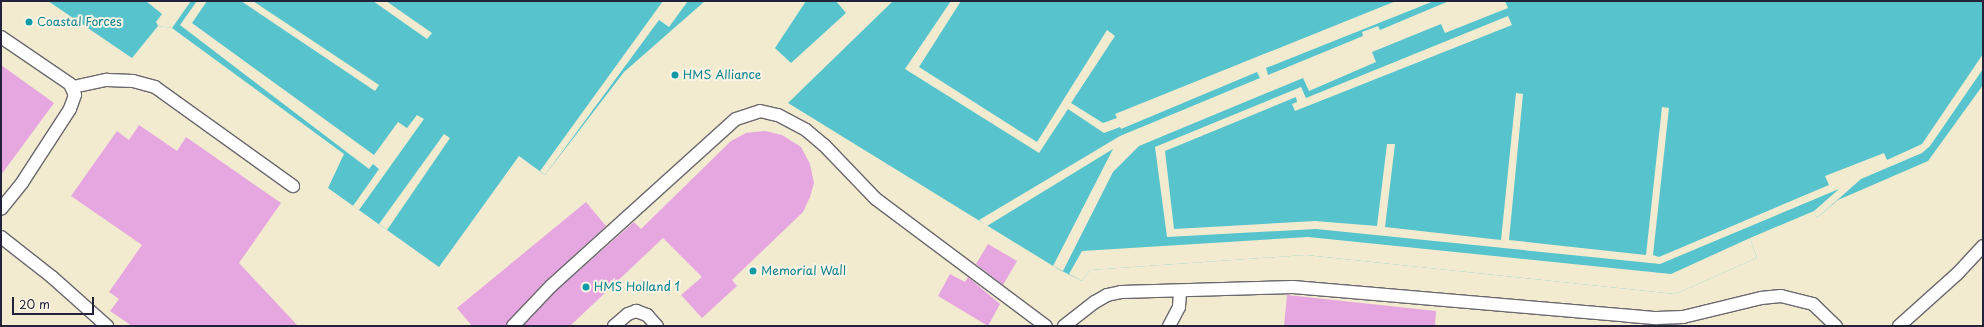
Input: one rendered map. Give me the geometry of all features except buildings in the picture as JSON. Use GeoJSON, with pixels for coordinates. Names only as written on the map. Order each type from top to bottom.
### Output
{"type":"FeatureCollection","features":[{"type":"Feature","properties":{"kind":"lane"},"geometry":{"type":"LineString","coordinates":[[1,36],[73,87],[75,100],[22,183],[1,209]]}},
{"type":"Feature","properties":{"kind":"lane"},"geometry":{"type":"LineString","coordinates":[[73,87],[107,80],[133,81],[155,87],[293,186]]}},
{"type":"Feature","properties":{"kind":"lane"},"geometry":{"type":"LineString","coordinates":[[513,326],[551,286],[736,119],[760,112],[778,115],[806,130],[824,145],[876,199],[1046,326]]}},
{"type":"Feature","properties":{"kind":"lane"},"geometry":{"type":"LineString","coordinates":[[1,238],[52,277],[107,326]]}},
{"type":"Feature","properties":{"kind":"lane"},"geometry":{"type":"LineString","coordinates":[[1898,326],[1983,246]]}},
{"type":"Feature","properties":{"kind":"lane"},"geometry":{"type":"LineString","coordinates":[[1064,326],[1107,295],[1180,291],[1316,288],[1657,318],[1683,317],[1761,298],[1781,296],[1813,304],[1836,326]]}},
{"type":"Feature","properties":{"kind":"lane"},"geometry":{"type":"LineString","coordinates":[[1169,326],[1179,307],[1180,291]]}},
{"type":"Feature","properties":{"kind":"lane"},"geometry":{"type":"LineString","coordinates":[[614,326],[628,314],[636,311],[647,315],[657,326]]}},
{"type":"Feature","properties":{"kind":"water"},"geometry":{"type":"Polygon","coordinates":[[[48,1],[705,1],[624,72],[545,175],[519,156],[439,267],[328,188],[344,154],[172,28],[158,26],[132,58],[48,1]]]}},
{"type":"Feature","properties":{"kind":"water"},"geometry":{"type":"Polygon","coordinates":[[[806,1],[836,1],[846,13],[791,63],[775,48],[806,1]]]}},
{"type":"Feature","properties":{"kind":"water"},"geometry":{"type":"Polygon","coordinates":[[[893,1],[1983,1],[1983,85],[1928,161],[1838,200],[1817,218],[1814,211],[1750,238],[1757,258],[1675,294],[1306,255],[1090,270],[1082,281],[1058,269],[788,103],[893,1]]]}},
{"type":"Feature","properties":{"kind":"pier"},"geometry":{"type":"Polygon","coordinates":[[[146,1],[191,1],[172,28],[158,26],[156,22],[162,14],[146,1]]]}},
{"type":"Feature","properties":{"kind":"pier"},"geometry":{"type":"Polygon","coordinates":[[[197,1],[207,1],[192,23],[374,155],[398,122],[407,128],[417,115],[424,119],[359,210],[353,206],[379,169],[373,164],[369,169],[180,25],[197,1]]]}},
{"type":"Feature","properties":{"kind":"pier"},"geometry":{"type":"Polygon","coordinates":[[[241,1],[253,1],[379,85],[375,91],[241,1]]]}},
{"type":"Feature","properties":{"kind":"pier"},"geometry":{"type":"Polygon","coordinates":[[[373,1],[386,1],[432,33],[427,39],[373,1]]]}},
{"type":"Feature","properties":{"kind":"pier"},"geometry":{"type":"Polygon","coordinates":[[[663,1],[688,1],[669,27],[659,20],[545,175],[540,171],[663,1]]]}},
{"type":"Feature","properties":{"kind":"pier"},"geometry":{"type":"Polygon","coordinates":[[[951,1],[961,1],[919,67],[1037,142],[1107,30],[1115,36],[1071,103],[1103,123],[1117,118],[1115,114],[1396,1],[1434,1],[1266,68],[1268,75],[1363,36],[1362,32],[1378,26],[1380,30],[1449,1],[1505,1],[1508,8],[1445,33],[1441,24],[1372,52],[1376,62],[1309,91],[1303,78],[1139,146],[1113,172],[1063,271],[1053,266],[1113,149],[987,226],[979,220],[1120,136],[1260,78],[1257,72],[1121,129],[1120,127],[1104,133],[1068,109],[1039,153],[905,69],[951,1]]]}},
{"type":"Feature","properties":{"kind":"pier"},"geometry":{"type":"Polygon","coordinates":[[[1508,16],[1512,25],[1295,111],[1292,104],[1297,102],[1296,97],[1165,151],[1174,229],[1315,221],[1377,226],[1387,144],[1395,144],[1385,227],[1501,240],[1516,93],[1523,94],[1509,240],[1646,255],[1662,107],[1669,108],[1653,255],[1659,257],[1829,185],[1825,176],[1884,153],[1887,160],[1922,144],[1983,54],[1983,69],[1930,146],[1922,153],[1861,179],[1817,218],[1814,211],[1839,189],[1660,264],[1316,229],[1167,237],[1155,147],[1301,87],[1306,98],[1508,16]]]}},
{"type":"Feature","properties":{"kind":"pier"},"geometry":{"type":"Polygon","coordinates":[[[444,134],[450,138],[387,230],[379,224],[444,134]]]}},
{"type":"Feature","properties":{"kind":"pier"},"geometry":{"type":"Polygon","coordinates":[[[1308,237],[1671,274],[1750,238],[1757,258],[1675,294],[1306,255],[1090,270],[1082,281],[1069,274],[1082,251],[1308,237]]]}},
{"type":"Feature","properties":{"kind":"place","name":"Coastal Forces"},"geometry":{"type":"Point","coordinates":[29,22]}},
{"type":"Feature","properties":{"kind":"place","name":"HMS Alliance"},"geometry":{"type":"Point","coordinates":[675,75]}},
{"type":"Feature","properties":{"kind":"place","name":"Memorial Wall"},"geometry":{"type":"Point","coordinates":[753,271]}},
{"type":"Feature","properties":{"kind":"place","name":"HMS Holland 1"},"geometry":{"type":"Point","coordinates":[586,287]}}]}
